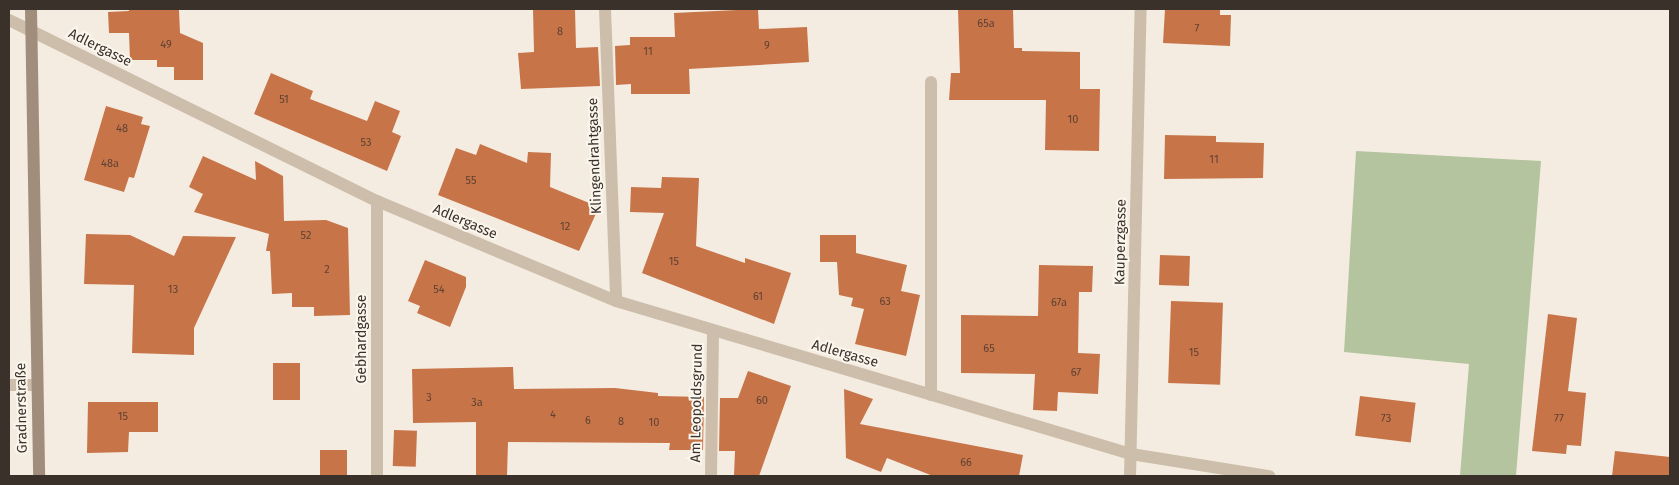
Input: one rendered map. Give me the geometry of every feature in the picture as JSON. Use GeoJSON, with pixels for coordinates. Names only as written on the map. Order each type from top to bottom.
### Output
{"type":"FeatureCollection","features":[{"type":"Feature","properties":{"kind":"main road","name":"Gradnerstraße"},"geometry":{"type":"LineString","coordinates":[[31,9],[39,476]]}},
{"type":"Feature","properties":{"kind":"street","name":"Klingendrahtgasse"},"geometry":{"type":"LineString","coordinates":[[605,9],[616,301]]}},
{"type":"Feature","properties":{"kind":"street","name":"Kauperzgasse"},"geometry":{"type":"LineString","coordinates":[[1130,476],[1141,9]]}},
{"type":"Feature","properties":{"kind":"street","name":"Adlergasse"},"geometry":{"type":"LineString","coordinates":[[9,20],[377,201],[616,301],[1131,454],[1269,476]]}},
{"type":"Feature","properties":{"kind":"street"},"geometry":{"type":"LineString","coordinates":[[931,395],[932,82]]}},
{"type":"Feature","properties":{"kind":"street","name":"Gebhardgasse"},"geometry":{"type":"LineString","coordinates":[[377,201],[377,476]]}},
{"type":"Feature","properties":{"kind":"street","name":"Am Leopoldsgrund"},"geometry":{"type":"LineString","coordinates":[[710,476],[713,331]]}},
{"type":"Feature","properties":{"kind":"street"},"geometry":{"type":"LineString","coordinates":[[9,386],[37,385]]}},
{"type":"Feature","properties":{"kind":"green space"},"geometry":{"type":"Polygon","coordinates":[[[1356,151],[1541,161],[1516,476],[1460,476],[1469,364],[1344,352],[1356,151]]]}},
{"type":"Feature","properties":{"kind":"building"},"geometry":{"type":"Polygon","coordinates":[[[129,9],[179,10],[180,33],[203,43],[203,80],[174,80],[174,67],[157,67],[157,60],[130,60],[129,33],[109,33],[108,12],[129,11],[129,9]]]}},
{"type":"Feature","properties":{"kind":"building"},"geometry":{"type":"Polygon","coordinates":[[[533,9],[575,9],[576,48],[598,47],[600,86],[521,89],[518,53],[534,52],[533,9]]]}},
{"type":"Feature","properties":{"kind":"building"},"geometry":{"type":"Polygon","coordinates":[[[758,9],[759,29],[807,27],[809,62],[689,69],[690,94],[631,94],[631,84],[616,85],[615,46],[630,45],[630,37],[675,37],[674,13],[758,9]]]}},
{"type":"Feature","properties":{"kind":"building"},"geometry":{"type":"Polygon","coordinates":[[[958,9],[1013,9],[1014,48],[1022,48],[1022,51],[1080,52],[1080,89],[1100,89],[1099,151],[1045,150],[1046,100],[949,100],[951,73],[960,73],[958,9]]]}},
{"type":"Feature","properties":{"kind":"building"},"geometry":{"type":"Polygon","coordinates":[[[1165,9],[1220,9],[1220,15],[1231,15],[1230,46],[1163,43],[1165,9]]]}},
{"type":"Feature","properties":{"kind":"building"},"geometry":{"type":"Polygon","coordinates":[[[271,73],[313,91],[310,99],[367,121],[375,101],[400,111],[392,132],[401,136],[387,171],[254,114],[271,73]]]}},
{"type":"Feature","properties":{"kind":"building"},"geometry":{"type":"Polygon","coordinates":[[[106,106],[143,117],[141,124],[150,126],[134,178],[129,177],[124,192],[84,180],[106,106]]]}},
{"type":"Feature","properties":{"kind":"building"},"geometry":{"type":"Polygon","coordinates":[[[1165,135],[1216,136],[1216,142],[1264,143],[1263,178],[1164,179],[1165,135]]]}},
{"type":"Feature","properties":{"kind":"building"},"geometry":{"type":"Polygon","coordinates":[[[480,144],[527,163],[528,152],[551,153],[550,187],[599,207],[579,251],[438,195],[456,148],[476,155],[480,144]]]}},
{"type":"Feature","properties":{"kind":"building"},"geometry":{"type":"Polygon","coordinates":[[[203,156],[256,180],[255,161],[283,176],[284,221],[326,220],[348,228],[350,315],[314,316],[314,307],[292,307],[292,293],[272,294],[270,251],[266,251],[269,234],[194,212],[203,194],[189,187],[203,156]]]}},
{"type":"Feature","properties":{"kind":"building"},"geometry":{"type":"Polygon","coordinates":[[[662,177],[699,178],[696,246],[745,263],[745,258],[791,273],[774,324],[642,273],[664,213],[630,212],[631,187],[661,188],[662,177]]]}},
{"type":"Feature","properties":{"kind":"building"},"geometry":{"type":"Polygon","coordinates":[[[86,234],[130,235],[174,256],[183,236],[236,237],[194,328],[194,355],[132,353],[134,285],[84,284],[86,234]]]}},
{"type":"Feature","properties":{"kind":"building"},"geometry":{"type":"Polygon","coordinates":[[[820,235],[856,235],[856,253],[907,265],[901,291],[920,295],[906,356],[855,344],[864,309],[851,306],[853,298],[839,295],[837,262],[820,262],[820,235]]]}},
{"type":"Feature","properties":{"kind":"building"},"geometry":{"type":"Polygon","coordinates":[[[1160,255],[1190,256],[1189,286],[1159,285],[1160,255]]]}},
{"type":"Feature","properties":{"kind":"building"},"geometry":{"type":"Polygon","coordinates":[[[425,260],[466,277],[466,287],[450,327],[417,313],[420,306],[408,301],[425,260]]]}},
{"type":"Feature","properties":{"kind":"building"},"geometry":{"type":"Polygon","coordinates":[[[1039,265],[1093,266],[1092,292],[1079,292],[1078,353],[1100,354],[1098,394],[1058,392],[1057,411],[1033,410],[1035,374],[961,373],[961,315],[1038,316],[1039,265]]]}},
{"type":"Feature","properties":{"kind":"building"},"geometry":{"type":"Polygon","coordinates":[[[1171,301],[1223,303],[1220,385],[1168,383],[1171,301]]]}},
{"type":"Feature","properties":{"kind":"building"},"geometry":{"type":"Polygon","coordinates":[[[1548,314],[1577,318],[1568,391],[1586,393],[1581,446],[1567,445],[1566,454],[1532,451],[1548,314]]]}},
{"type":"Feature","properties":{"kind":"building"},"geometry":{"type":"Polygon","coordinates":[[[273,363],[300,363],[300,400],[273,400],[273,363]]]}},
{"type":"Feature","properties":{"kind":"building"},"geometry":{"type":"Polygon","coordinates":[[[513,367],[514,389],[615,388],[658,393],[658,396],[704,397],[703,450],[669,450],[670,443],[508,442],[507,476],[476,476],[476,422],[413,423],[412,369],[513,367]]]}},
{"type":"Feature","properties":{"kind":"building"},"geometry":{"type":"Polygon","coordinates":[[[748,371],[791,386],[759,476],[734,476],[735,451],[719,451],[720,398],[738,398],[748,371]]]}},
{"type":"Feature","properties":{"kind":"building"},"geometry":{"type":"Polygon","coordinates":[[[844,389],[873,399],[860,424],[1023,455],[1019,476],[933,476],[887,458],[881,472],[846,458],[844,389]]]}},
{"type":"Feature","properties":{"kind":"building"},"geometry":{"type":"Polygon","coordinates":[[[1360,396],[1416,403],[1411,443],[1355,436],[1360,396]]]}},
{"type":"Feature","properties":{"kind":"building"},"geometry":{"type":"Polygon","coordinates":[[[88,402],[158,402],[158,432],[129,432],[128,452],[87,453],[88,402]]]}},
{"type":"Feature","properties":{"kind":"building"},"geometry":{"type":"Polygon","coordinates":[[[394,430],[417,431],[416,467],[393,466],[394,430]]]}},
{"type":"Feature","properties":{"kind":"building"},"geometry":{"type":"Polygon","coordinates":[[[320,450],[347,450],[347,476],[320,476],[320,450]]]}},
{"type":"Feature","properties":{"kind":"building"},"geometry":{"type":"Polygon","coordinates":[[[1615,451],[1670,457],[1670,476],[1612,476],[1615,451]]]}}]}
